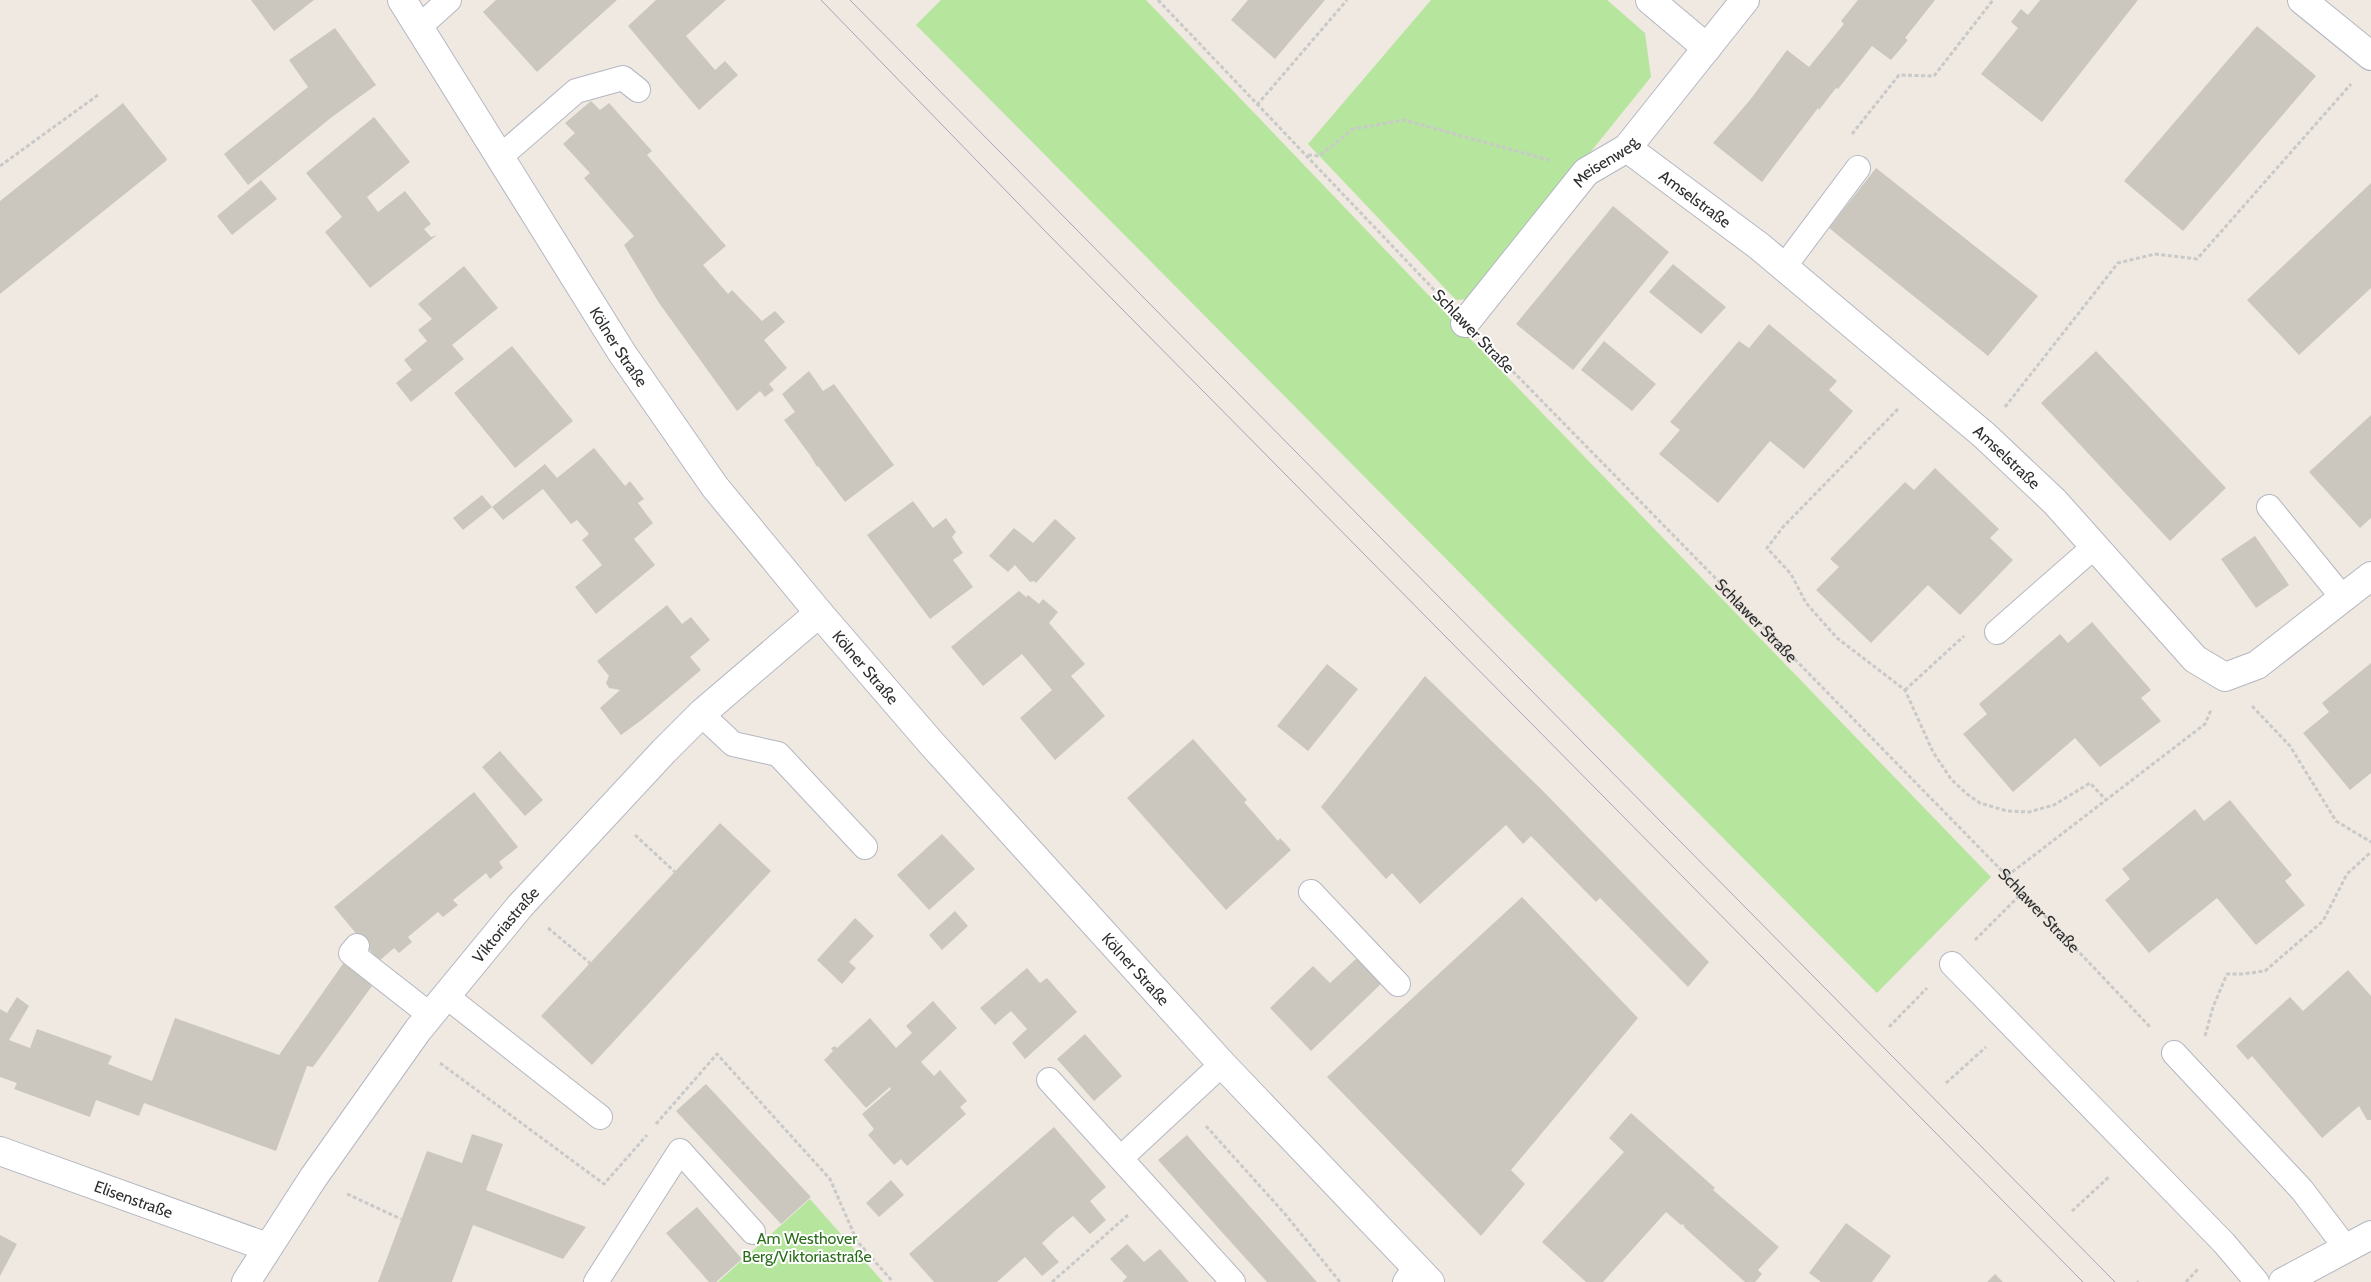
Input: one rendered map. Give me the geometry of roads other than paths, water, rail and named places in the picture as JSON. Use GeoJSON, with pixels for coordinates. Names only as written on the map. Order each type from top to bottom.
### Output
{"type":"FeatureCollection","features":[{"type":"Feature","properties":{"kind":"street","name":"Kölner Straße"},"geometry":{"type":"LineString","coordinates":[[402,0],[622,353],[715,487],[819,613],[932,744],[1222,1064],[1417,1277],[1438,1282]]}},
{"type":"Feature","properties":{"kind":"street"},"geometry":{"type":"LineString","coordinates":[[1650,0],[1707,48]]}},
{"type":"Feature","properties":{"kind":"street","name":"Meisenweg"},"geometry":{"type":"LineString","coordinates":[[1465,323],[1586,172],[1627,148],[1745,0]]}},
{"type":"Feature","properties":{"kind":"street"},"geometry":{"type":"LineString","coordinates":[[2302,0],[2371,56]]}},
{"type":"Feature","properties":{"kind":"street","name":"Amselstraße"},"geometry":{"type":"LineString","coordinates":[[1627,148],[1784,267],[1984,435],[2055,502],[2195,659],[2225,677],[2257,665],[2343,598]]}},
{"type":"Feature","properties":{"kind":"street"},"geometry":{"type":"LineString","coordinates":[[2343,598],[2371,576]]}},
{"type":"Feature","properties":{"kind":"street","name":"Viktoriastraße"},"geometry":{"type":"LineString","coordinates":[[246,1282],[313,1178],[438,1006],[520,906],[701,714],[819,613]]}},
{"type":"Feature","properties":{"kind":"street","name":"Elisenstraße"},"geometry":{"type":"LineString","coordinates":[[0,1151],[267,1247]]}},
{"type":"Feature","properties":{"kind":"street"},"geometry":{"type":"LineString","coordinates":[[2283,1282],[2371,1235]]}},
{"type":"Feature","properties":{"kind":"lane"},"geometry":{"type":"LineString","coordinates":[[419,27],[449,0]]}},
{"type":"Feature","properties":{"kind":"lane"},"geometry":{"type":"LineString","coordinates":[[500,157],[576,91],[623,78],[638,90]]}},
{"type":"Feature","properties":{"kind":"lane"},"geometry":{"type":"LineString","coordinates":[[1784,267],[1858,168]]}},
{"type":"Feature","properties":{"kind":"lane"},"geometry":{"type":"LineString","coordinates":[[2269,507],[2343,598]]}},
{"type":"Feature","properties":{"kind":"lane"},"geometry":{"type":"LineString","coordinates":[[1997,632],[2094,546]]}},
{"type":"Feature","properties":{"kind":"lane"},"geometry":{"type":"LineString","coordinates":[[701,714],[733,744],[778,754],[865,847]]}},
{"type":"Feature","properties":{"kind":"lane"},"geometry":{"type":"LineString","coordinates":[[1311,892],[1398,984]]}},
{"type":"Feature","properties":{"kind":"lane"},"geometry":{"type":"LineString","coordinates":[[357,946],[351,952],[438,1006],[600,1117]]}},
{"type":"Feature","properties":{"kind":"lane"},"geometry":{"type":"LineString","coordinates":[[1952,964],[2224,1243],[2257,1282]]}},
{"type":"Feature","properties":{"kind":"lane"},"geometry":{"type":"LineString","coordinates":[[2174,1053],[2302,1190],[2346,1248]]}},
{"type":"Feature","properties":{"kind":"lane"},"geometry":{"type":"LineString","coordinates":[[1121,1158],[1222,1064]]}},
{"type":"Feature","properties":{"kind":"lane"},"geometry":{"type":"LineString","coordinates":[[1049,1080],[1233,1282]]}},
{"type":"Feature","properties":{"kind":"lane"},"geometry":{"type":"LineString","coordinates":[[596,1282],[680,1151],[753,1232]]}},
{"type":"Feature","properties":{"kind":"tram line"},"geometry":{"type":"LineString","coordinates":[[821,0],[1044,230],[2083,1282]]}},
{"type":"Feature","properties":{"kind":"tram line"},"geometry":{"type":"LineString","coordinates":[[850,0],[2115,1282]]}},
{"type":"Feature","properties":{"kind":"park label","name":"Am Westhover Berg/Viktoriastraße"},"geometry":{"type":"Point","coordinates":[807,1247]}}]}
